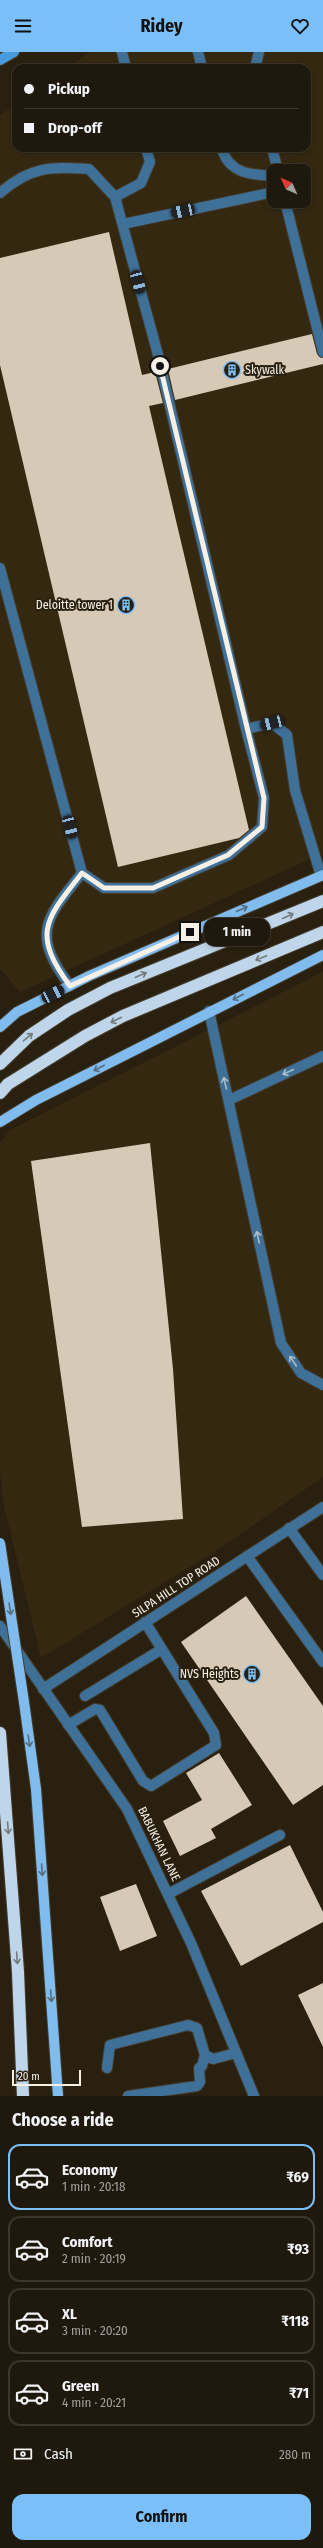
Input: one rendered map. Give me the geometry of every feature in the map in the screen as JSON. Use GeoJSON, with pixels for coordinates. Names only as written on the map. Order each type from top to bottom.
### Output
{"type":"FeatureCollection","features":[{"type":"Feature","properties":{"kind":"highway"},"geometry":{"type":"LineString","coordinates":[[0,1064],[29,1036],[68,1010],[110,988],[323,901]]}},
{"type":"Feature","properties":{"kind":"highway"},"geometry":{"type":"LineString","coordinates":[[0,1093],[8,1084],[85,1036],[123,1016],[323,932]]}},
{"type":"Feature","properties":{"kind":"highway"},"geometry":{"type":"LineString","coordinates":[[0,1733],[18,1972],[23,2096]]}},
{"type":"Feature","properties":{"kind":"main road"},"geometry":{"type":"LineString","coordinates":[[0,60],[14,52]]}},
{"type":"Feature","properties":{"kind":"main road"},"geometry":{"type":"LineString","coordinates":[[0,1027],[17,1012],[70,986],[322,875]]}},
{"type":"Feature","properties":{"kind":"main road"},"geometry":{"type":"LineString","coordinates":[[0,1122],[36,1100],[209,1011],[323,955]]}},
{"type":"Feature","properties":{"kind":"main road"},"geometry":{"type":"LineString","coordinates":[[0,1543],[36,1789],[58,2096]]}},
{"type":"Feature","properties":{"kind":"street"},"geometry":{"type":"LineString","coordinates":[[122,52],[125,64]]}},
{"type":"Feature","properties":{"kind":"street"},"geometry":{"type":"LineString","coordinates":[[198,52],[201,64]]}},
{"type":"Feature","properties":{"kind":"street"},"geometry":{"type":"LineString","coordinates":[[255,64],[259,52]]}},
{"type":"Feature","properties":{"kind":"street"},"geometry":{"type":"LineString","coordinates":[[116,197],[141,183],[150,162],[147,152]]}},
{"type":"Feature","properties":{"kind":"street"},"geometry":{"type":"LineString","coordinates":[[224,152],[232,165],[246,174],[267,176]]}},
{"type":"Feature","properties":{"kind":"street"},"geometry":{"type":"LineString","coordinates":[[273,152],[276,164]]}},
{"type":"Feature","properties":{"kind":"street"},"geometry":{"type":"LineString","coordinates":[[0,192],[18,177],[54,167],[89,169],[116,197],[158,359],[246,729],[264,798],[262,827],[228,855],[153,888],[104,888],[82,873],[0,568]]}},
{"type":"Feature","properties":{"kind":"street"},"geometry":{"type":"LineString","coordinates":[[123,224],[267,193]]}},
{"type":"Feature","properties":{"kind":"street"},"geometry":{"type":"LineString","coordinates":[[288,208],[323,352]]}},
{"type":"Feature","properties":{"kind":"street"},"geometry":{"type":"LineString","coordinates":[[246,729],[272,723],[287,735],[295,790],[322,875]]}},
{"type":"Feature","properties":{"kind":"street"},"geometry":{"type":"LineString","coordinates":[[70,986],[55,966],[45,935],[55,906],[82,873]]}},
{"type":"Feature","properties":{"kind":"street"},"geometry":{"type":"LineString","coordinates":[[209,1011],[281,1343],[301,1373],[323,1385]]}},
{"type":"Feature","properties":{"kind":"street"},"geometry":{"type":"LineString","coordinates":[[229,1100],[323,1056]]}},
{"type":"Feature","properties":{"kind":"street","name":"SILPA HILL TOP ROAD"},"geometry":{"type":"LineString","coordinates":[[43,1689],[323,1507]]}},
{"type":"Feature","properties":{"kind":"street"},"geometry":{"type":"LineString","coordinates":[[289,1528],[323,1575]]}},
{"type":"Feature","properties":{"kind":"street"},"geometry":{"type":"LineString","coordinates":[[247,1556],[323,1662]]}},
{"type":"Feature","properties":{"kind":"street"},"geometry":{"type":"LineString","coordinates":[[68,1725],[95,1709],[100,1710],[143,1781],[151,1786],[213,1749],[217,1742],[214,1733],[145,1622]]}},
{"type":"Feature","properties":{"kind":"street","name":"BABUKHAN LANE"},"geometry":{"type":"LineString","coordinates":[[0,1626],[127,1809],[191,1943],[254,2096]]}},
{"type":"Feature","properties":{"kind":"street"},"geometry":{"type":"LineString","coordinates":[[85,1696],[162,1649]]}},
{"type":"Feature","properties":{"kind":"street"},"geometry":{"type":"LineString","coordinates":[[168,1894],[280,1835]]}},
{"type":"Feature","properties":{"kind":"street"},"geometry":{"type":"LineString","coordinates":[[107,2068],[110,2046],[188,2025],[197,2028],[205,2055],[202,2066],[199,2068],[200,2082],[197,2086],[128,2096]]}},
{"type":"Feature","properties":{"kind":"street"},"geometry":{"type":"LineString","coordinates":[[205,2055],[213,2059],[236,2053]]}},
{"type":"Feature","properties":{"kind":"shaded area"},"geometry":{"type":"Polygon","coordinates":[[[90,52],[323,52],[323,853],[20,992],[0,969],[0,115],[12,107],[12,152],[311,152],[311,64],[73,64],[90,52]]]}},
{"type":"Feature","properties":{"kind":"shaded area"},"geometry":{"type":"Polygon","coordinates":[[[323,972],[323,1477],[216,1551],[41,1658],[3,1502],[0,1471],[0,1143],[10,1130],[323,972]]]}},
{"type":"Feature","properties":{"kind":"building","name":"Deloitte tower 1"},"geometry":{"type":"Polygon","coordinates":[[[109,232],[142,375],[155,372],[163,403],[149,406],[249,830],[239,838],[118,867],[0,365],[0,258],[109,232]]]}},
{"type":"Feature","properties":{"kind":"building","name":"Skywalk"},"geometry":{"type":"Polygon","coordinates":[[[312,334],[317,354],[323,358],[323,364],[175,400],[168,369],[312,334]]]}},
{"type":"Feature","properties":{"kind":"building"},"geometry":{"type":"Polygon","coordinates":[[[150,1143],[173,1369],[183,1519],[82,1527],[31,1161],[150,1143]]]}},
{"type":"Feature","properties":{"kind":"building","name":"NVS Heights"},"geometry":{"type":"Polygon","coordinates":[[[246,1596],[323,1706],[323,1785],[293,1805],[181,1642],[246,1596]]]}},
{"type":"Feature","properties":{"kind":"building"},"geometry":{"type":"Polygon","coordinates":[[[219,1753],[252,1805],[211,1829],[216,1838],[180,1856],[163,1821],[202,1800],[186,1773],[219,1753]]]}},
{"type":"Feature","properties":{"kind":"building"},"geometry":{"type":"Polygon","coordinates":[[[290,1845],[323,1912],[323,1922],[241,1966],[201,1891],[290,1845]]]}},
{"type":"Feature","properties":{"kind":"building"},"geometry":{"type":"Polygon","coordinates":[[[136,1884],[157,1936],[120,1951],[100,1897],[136,1884]]]}},
{"type":"Feature","properties":{"kind":"building"},"geometry":{"type":"Polygon","coordinates":[[[323,1983],[323,2047],[298,1995],[323,1983]]]}},
{"type":"Feature","properties":{"kind":"place","name":"Skywalk"},"geometry":{"type":"Point","coordinates":[232,370]}},
{"type":"Feature","properties":{"kind":"place","name":"Deloitte tower 1"},"geometry":{"type":"Point","coordinates":[126,605]}},
{"type":"Feature","properties":{"kind":"place","name":"NVS Heights"},"geometry":{"type":"Point","coordinates":[252,1674]}},
{"type":"Feature","properties":{"kind":"route"},"geometry":{"type":"LineString","coordinates":[[160,366],[246,729],[264,798],[262,827],[228,855],[153,888],[104,888],[82,873],[55,906],[45,935],[55,966],[70,986],[89,976],[190,932]]}}]}
